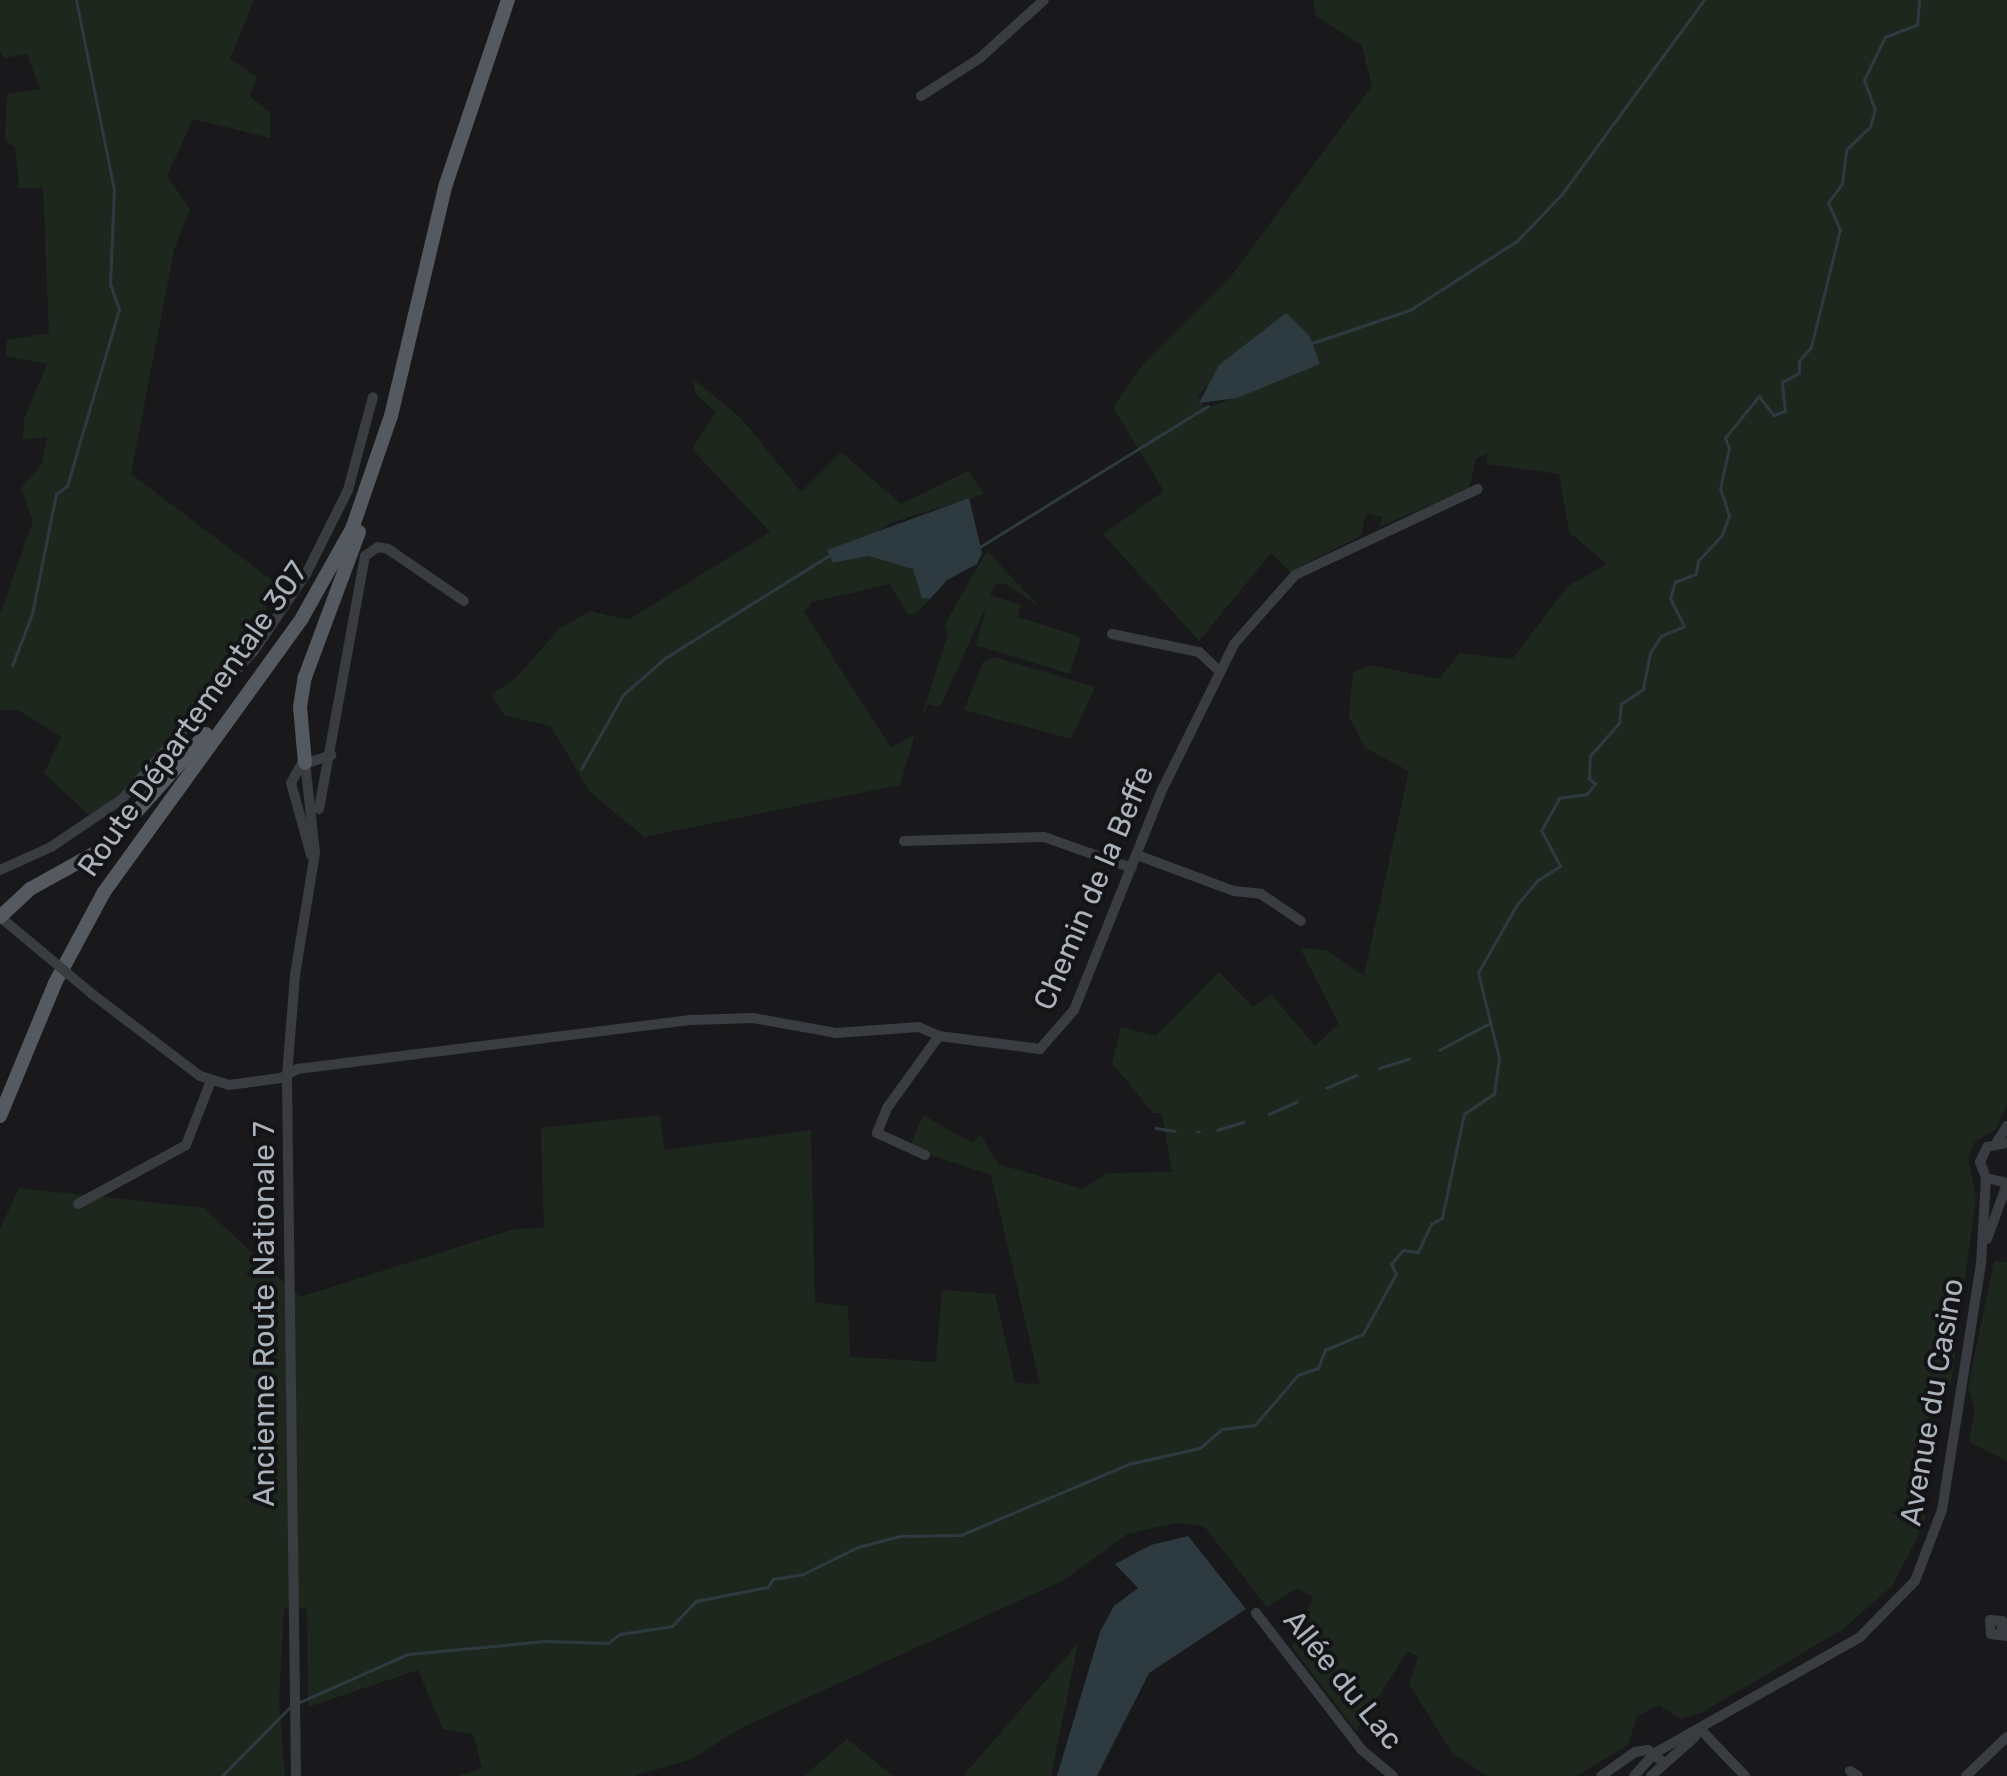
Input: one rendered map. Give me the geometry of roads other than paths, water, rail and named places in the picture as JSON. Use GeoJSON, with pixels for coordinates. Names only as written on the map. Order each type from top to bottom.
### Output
{"type":"FeatureCollection","features":[{"type":"Feature","properties":{"kind":"main road","name":"Route Départementale 307"},"geometry":{"type":"LineString","coordinates":[[0,1116],[55,984],[104,892],[302,618],[352,529],[391,416],[446,184],[508,0]]}},
{"type":"Feature","properties":{"kind":"main road"},"geometry":{"type":"LineString","coordinates":[[305,763],[305,677],[375,486],[391,416]]}},
{"type":"Feature","properties":{"kind":"main road"},"geometry":{"type":"LineString","coordinates":[[0,917],[30,888],[82,864],[117,836],[302,618]]}},
{"type":"Feature","properties":{"kind":"street"},"geometry":{"type":"LineString","coordinates":[[921,96],[980,58],[1044,0]]}},
{"type":"Feature","properties":{"kind":"street"},"geometry":{"type":"LineString","coordinates":[[0,870],[51,848],[122,799],[254,651],[306,574],[348,490],[373,397]]}},
{"type":"Feature","properties":{"kind":"street","name":"Chemin de la Beffe"},"geometry":{"type":"LineString","coordinates":[[210,1083],[241,1085],[287,1075],[692,1020],[753,1018],[836,1034],[919,1027],[939,1036],[1040,1048],[1049,1044],[1074,1010],[1216,669],[1295,575],[1478,490]]}},
{"type":"Feature","properties":{"kind":"street"},"geometry":{"type":"LineString","coordinates":[[319,809],[360,567],[370,550],[388,550],[464,600]]}},
{"type":"Feature","properties":{"kind":"street"},"geometry":{"type":"LineString","coordinates":[[1112,634],[1198,652],[1216,669]]}},
{"type":"Feature","properties":{"kind":"street"},"geometry":{"type":"LineString","coordinates":[[305,763],[330,756]]}},
{"type":"Feature","properties":{"kind":"street","name":"Ancienne Route Nationale 7"},"geometry":{"type":"LineString","coordinates":[[305,763],[291,783],[313,866]]}},
{"type":"Feature","properties":{"kind":"street","name":"Ancienne Route Nationale 7"},"geometry":{"type":"LineString","coordinates":[[296,1770],[291,1706],[287,1075],[316,838],[305,763]]}},
{"type":"Feature","properties":{"kind":"street"},"geometry":{"type":"LineString","coordinates":[[904,841],[1044,837],[1132,868]]}},
{"type":"Feature","properties":{"kind":"street"},"geometry":{"type":"LineString","coordinates":[[1138,855],[1234,891],[1261,894],[1301,921]]}},
{"type":"Feature","properties":{"kind":"street"},"geometry":{"type":"LineString","coordinates":[[0,917],[92,994],[210,1083],[186,1145],[78,1204]]}},
{"type":"Feature","properties":{"kind":"street"},"geometry":{"type":"LineString","coordinates":[[925,1155],[878,1133],[887,1108],[939,1036]]}},
{"type":"Feature","properties":{"kind":"street"},"geometry":{"type":"LineString","coordinates":[[1980,1264],[1986,1178],[1981,1156],[2002,1142],[2007,1126]]}},
{"type":"Feature","properties":{"kind":"street"},"geometry":{"type":"LineString","coordinates":[[1980,1264],[2007,1184],[1986,1178]]}},
{"type":"Feature","properties":{"kind":"street","name":"Avenue du Casino"},"geometry":{"type":"LineString","coordinates":[[1702,1731],[1860,1637],[1915,1582],[1938,1530],[1980,1264]]}},
{"type":"Feature","properties":{"kind":"street","name":"Allée du Lac"},"geometry":{"type":"LineString","coordinates":[[1256,1613],[1362,1750],[1392,1776]]}},
{"type":"Feature","properties":{"kind":"street"},"geometry":{"type":"LineString","coordinates":[[1601,1776],[1635,1752],[1656,1753],[1702,1731]]}},
{"type":"Feature","properties":{"kind":"street"},"geometry":{"type":"LineString","coordinates":[[1612,1768],[1642,1775],[1702,1731]]}},
{"type":"Feature","properties":{"kind":"street"},"geometry":{"type":"LineString","coordinates":[[1702,1731],[1745,1776]]}},
{"type":"Feature","properties":{"kind":"street"},"geometry":{"type":"LineString","coordinates":[[1966,1776],[2007,1737]]}},
{"type":"Feature","properties":{"kind":"street"},"geometry":{"type":"LineString","coordinates":[[1656,1753],[1664,1762]]}},
{"type":"Feature","properties":{"kind":"street"},"geometry":{"type":"LineString","coordinates":[[1642,1775],[1656,1753]]}},
{"type":"Feature","properties":{"kind":"waterway"},"geometry":{"type":"LineString","coordinates":[[12,666],[32,614],[56,494],[67,486],[119,309],[110,284],[114,190],[76,0]]}},
{"type":"Feature","properties":{"kind":"waterway"},"geometry":{"type":"LineString","coordinates":[[1312,343],[1410,310],[1518,240],[1562,194],[1704,0]]}},
{"type":"Feature","properties":{"kind":"waterway"},"geometry":{"type":"LineString","coordinates":[[298,1703],[408,1654],[546,1641],[608,1643],[620,1634],[672,1626],[696,1601],[768,1587],[773,1579],[803,1574],[858,1547],[900,1536],[961,1535],[1129,1464],[1200,1448],[1222,1429],[1255,1425],[1298,1375],[1318,1368],[1325,1350],[1363,1334],[1396,1274],[1391,1264],[1403,1250],[1418,1252],[1431,1224],[1442,1218],[1464,1114],[1494,1094],[1499,1058],[1478,973],[1516,906],[1538,880],[1560,866],[1541,831],[1559,798],[1587,794],[1595,784],[1589,779],[1590,756],[1619,723],[1621,704],[1643,689],[1650,653],[1661,636],[1684,626],[1670,599],[1675,582],[1696,574],[1698,561],[1722,535],[1729,516],[1720,489],[1729,448],[1725,438],[1759,396],[1774,415],[1785,411],[1782,382],[1799,373],[1799,361],[1811,347],[1840,230],[1828,203],[1842,184],[1846,150],[1870,127],[1875,110],[1864,80],[1885,37],[1917,25],[1919,0]]}},
{"type":"Feature","properties":{"kind":"waterway"},"geometry":{"type":"LineString","coordinates":[[978,548],[1208,406]]}},
{"type":"Feature","properties":{"kind":"waterway"},"geometry":{"type":"LineString","coordinates":[[581,769],[623,695],[665,658],[828,556]]}},
{"type":"Feature","properties":{"kind":"waterway"},"geometry":{"type":"LineString","coordinates":[[1439,1050],[1490,1023]]}},
{"type":"Feature","properties":{"kind":"waterway"},"geometry":{"type":"LineString","coordinates":[[1379,1068],[1409,1059]]}},
{"type":"Feature","properties":{"kind":"waterway"},"geometry":{"type":"LineString","coordinates":[[1326,1088],[1356,1075]]}},
{"type":"Feature","properties":{"kind":"waterway"},"geometry":{"type":"LineString","coordinates":[[1269,1114],[1296,1102]]}},
{"type":"Feature","properties":{"kind":"waterway"},"geometry":{"type":"LineString","coordinates":[[1217,1130],[1243,1122]]}},
{"type":"Feature","properties":{"kind":"waterway"},"geometry":{"type":"LineString","coordinates":[[1156,1128],[1175,1131]]}},
{"type":"Feature","properties":{"kind":"waterway"},"geometry":{"type":"LineString","coordinates":[[222,1776],[291,1706]]}}]}
